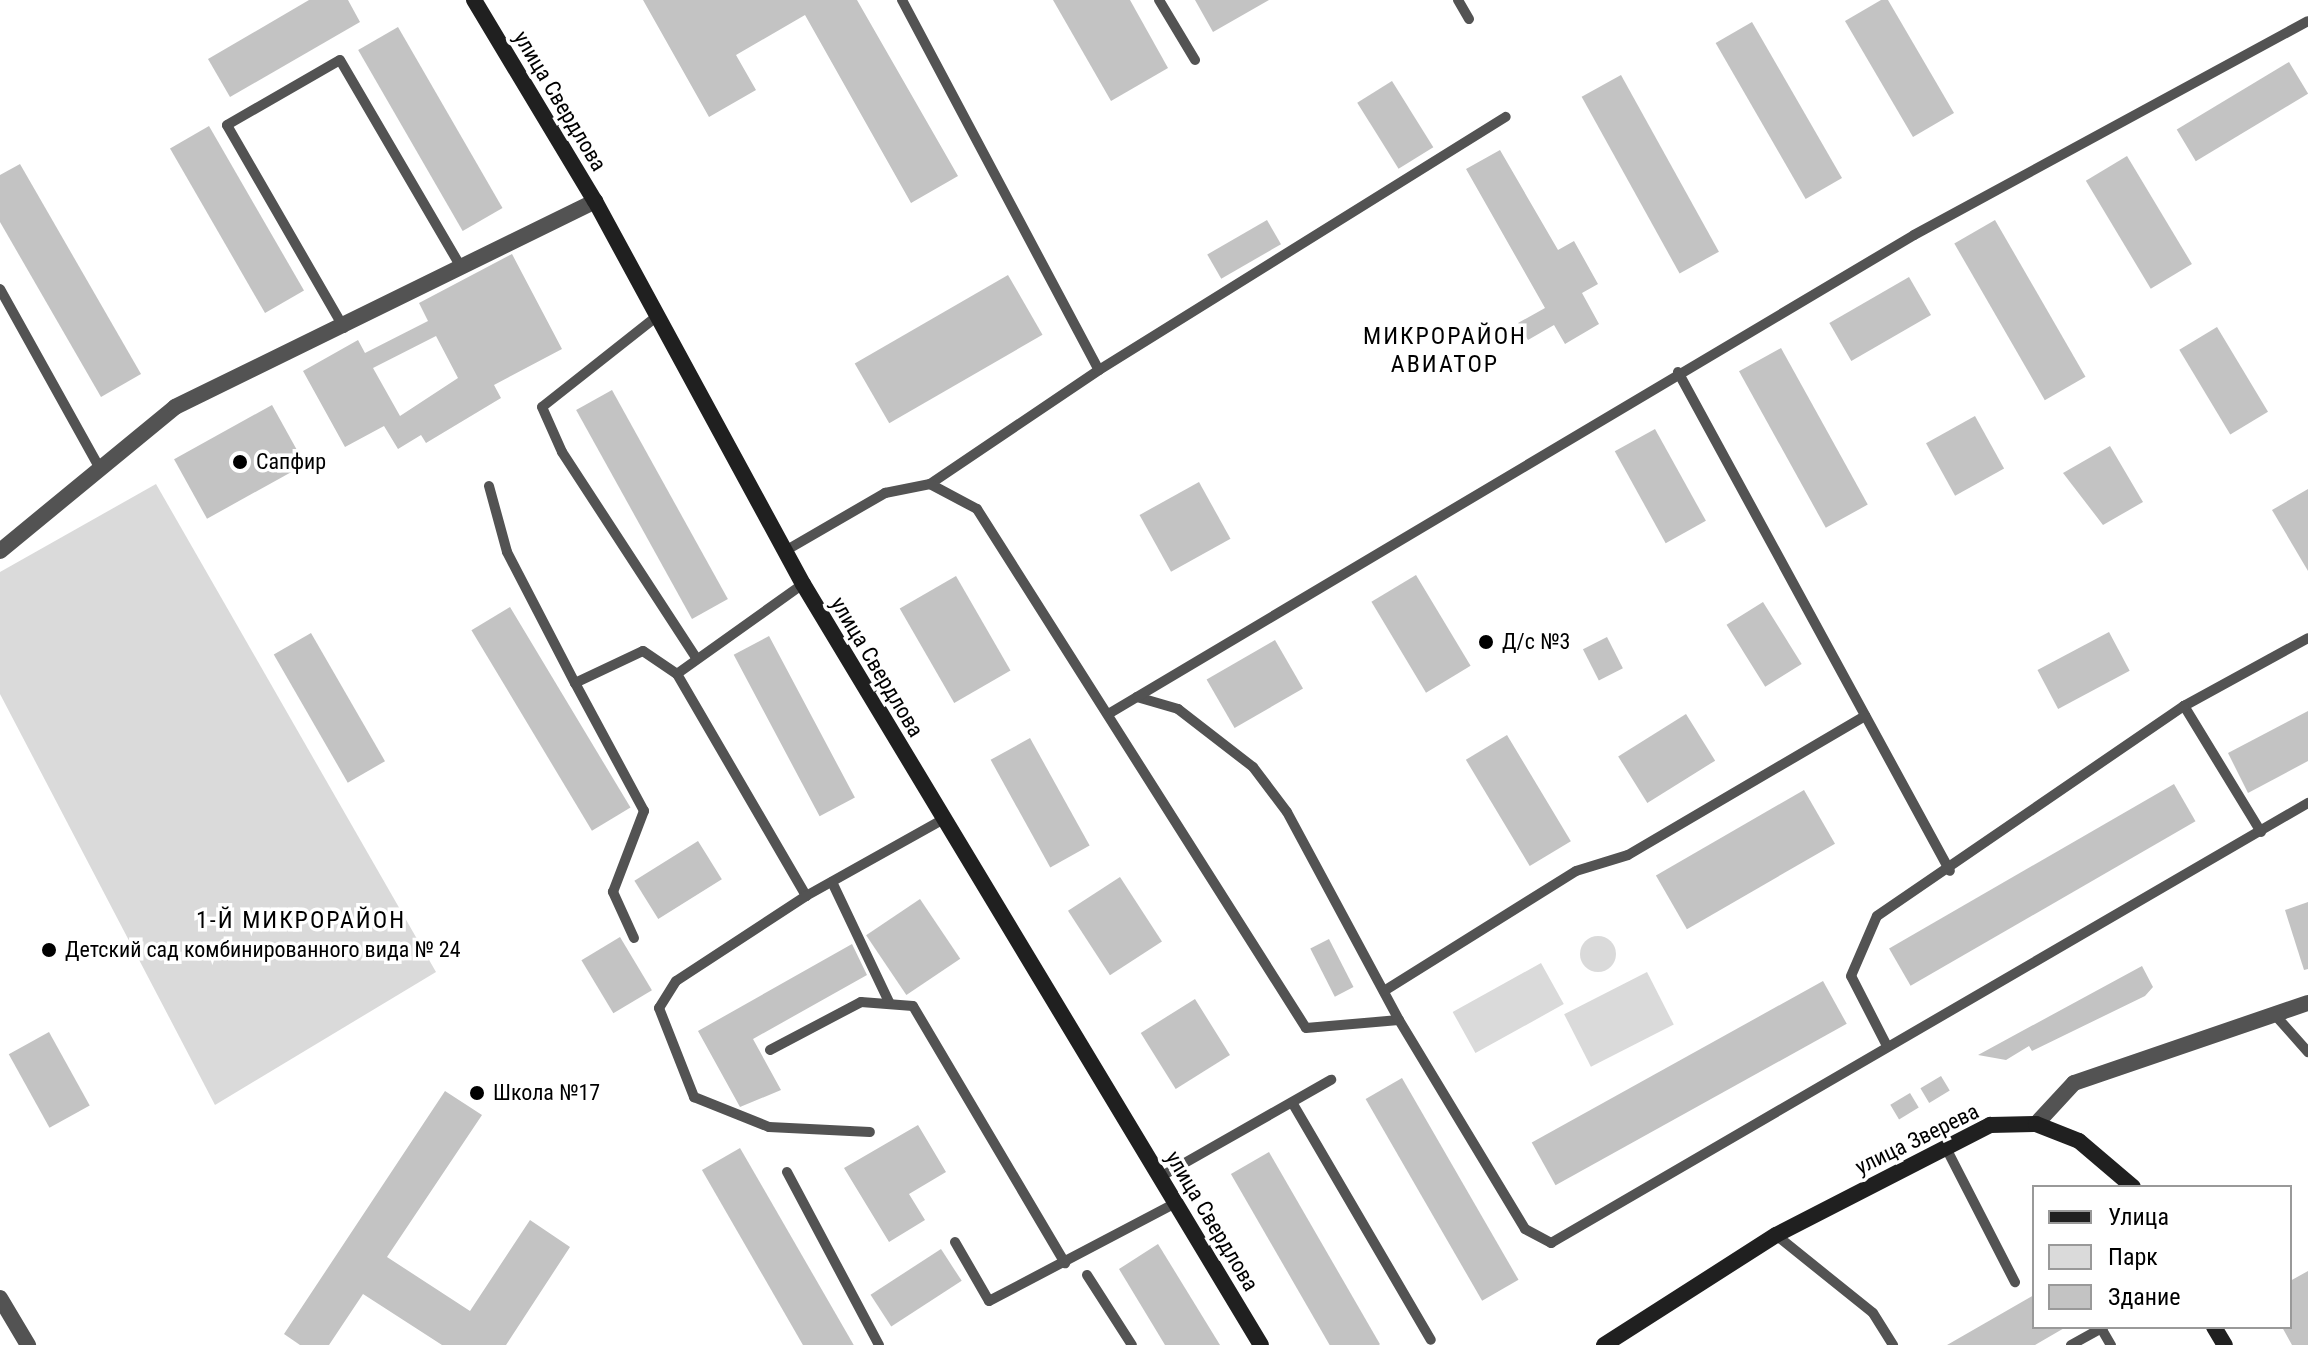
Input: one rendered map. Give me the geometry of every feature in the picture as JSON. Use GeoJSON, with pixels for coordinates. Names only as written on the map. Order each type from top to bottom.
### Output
{"type":"FeatureCollection","features":[{"type":"Feature","properties":{"kind":"main road","name":"улица Свердлова"},"geometry":{"type":"LineString","coordinates":[[474,0],[595,201],[803,584],[942,820],[1261,1345]]}},
{"type":"Feature","properties":{"kind":"main road","name":"улица Зверева"},"geometry":{"type":"LineString","coordinates":[[1604,1345],[1776,1235],[1990,1125],[2036,1124]]}},
{"type":"Feature","properties":{"kind":"main road"},"geometry":{"type":"LineString","coordinates":[[2036,1124],[2079,1141],[2131,1185]]}},
{"type":"Feature","properties":{"kind":"street"},"geometry":{"type":"LineString","coordinates":[[0,551],[175,407],[463,270],[595,201]]}},
{"type":"Feature","properties":{"kind":"street"},"geometry":{"type":"LineString","coordinates":[[2036,1124],[2074,1083],[2308,1003]]}},
{"type":"Feature","properties":{"kind":"street"},"geometry":{"type":"LineString","coordinates":[[0,1298],[28,1345]]}},
{"type":"Feature","properties":{"kind":"lane"},"geometry":{"type":"LineString","coordinates":[[902,0],[1099,370]]}},
{"type":"Feature","properties":{"kind":"lane"},"geometry":{"type":"LineString","coordinates":[[1159,0],[1195,60]]}},
{"type":"Feature","properties":{"kind":"lane"},"geometry":{"type":"LineString","coordinates":[[1458,0],[1469,19]]}},
{"type":"Feature","properties":{"kind":"lane"},"geometry":{"type":"LineString","coordinates":[[1110,713],[1678,372],[2308,21]]}},
{"type":"Feature","properties":{"kind":"lane"},"geometry":{"type":"LineString","coordinates":[[344,328],[227,125],[340,60],[463,270]]}},
{"type":"Feature","properties":{"kind":"lane"},"geometry":{"type":"LineString","coordinates":[[785,551],[885,493],[930,484],[1099,370],[1506,117]]}},
{"type":"Feature","properties":{"kind":"lane"},"geometry":{"type":"LineString","coordinates":[[0,289],[100,469]]}},
{"type":"Feature","properties":{"kind":"lane"},"geometry":{"type":"LineString","coordinates":[[656,317],[542,407],[562,452],[697,659]]}},
{"type":"Feature","properties":{"kind":"lane"},"geometry":{"type":"LineString","coordinates":[[1678,372],[1950,871]]}},
{"type":"Feature","properties":{"kind":"lane"},"geometry":{"type":"LineString","coordinates":[[930,484],[977,509],[1110,713],[1306,1028],[1399,1020]]}},
{"type":"Feature","properties":{"kind":"lane"},"geometry":{"type":"LineString","coordinates":[[489,486],[507,552],[644,811],[613,892],[634,938]]}},
{"type":"Feature","properties":{"kind":"lane"},"geometry":{"type":"LineString","coordinates":[[677,674],[803,584]]}},
{"type":"Feature","properties":{"kind":"lane"},"geometry":{"type":"LineString","coordinates":[[1886,1044],[1851,976],[1877,916],[1950,871],[2184,706],[2308,638]]}},
{"type":"Feature","properties":{"kind":"lane"},"geometry":{"type":"LineString","coordinates":[[575,683],[643,651],[677,674],[806,896]]}},
{"type":"Feature","properties":{"kind":"lane"},"geometry":{"type":"LineString","coordinates":[[1137,697],[1178,709],[1253,767],[1287,812],[1399,1020],[1525,1229],[1551,1243],[1886,1044],[2308,803]]}},
{"type":"Feature","properties":{"kind":"lane"},"geometry":{"type":"LineString","coordinates":[[2184,706],[2261,832]]}},
{"type":"Feature","properties":{"kind":"lane"},"geometry":{"type":"LineString","coordinates":[[1384,991],[1576,871],[1628,855],[1865,716]]}},
{"type":"Feature","properties":{"kind":"lane"},"geometry":{"type":"LineString","coordinates":[[870,1132],[769,1127],[694,1097],[659,1008],[676,981],[806,896],[942,820]]}},
{"type":"Feature","properties":{"kind":"lane"},"geometry":{"type":"LineString","coordinates":[[832,882],[890,1004]]}},
{"type":"Feature","properties":{"kind":"lane"},"geometry":{"type":"LineString","coordinates":[[770,1050],[861,1002],[913,1006],[1065,1263]]}},
{"type":"Feature","properties":{"kind":"lane"},"geometry":{"type":"LineString","coordinates":[[2275,1015],[2308,1052]]}},
{"type":"Feature","properties":{"kind":"lane"},"geometry":{"type":"LineString","coordinates":[[1160,1177],[1331,1080]]}},
{"type":"Feature","properties":{"kind":"lane"},"geometry":{"type":"LineString","coordinates":[[1293,1104],[1431,1340]]}},
{"type":"Feature","properties":{"kind":"lane"},"geometry":{"type":"LineString","coordinates":[[1946,1148],[2015,1282]]}},
{"type":"Feature","properties":{"kind":"lane"},"geometry":{"type":"LineString","coordinates":[[787,1172],[879,1345]]}},
{"type":"Feature","properties":{"kind":"lane"},"geometry":{"type":"LineString","coordinates":[[955,1242],[989,1301],[1176,1203]]}},
{"type":"Feature","properties":{"kind":"lane"},"geometry":{"type":"LineString","coordinates":[[1776,1235],[1873,1313],[1893,1345]]}},
{"type":"Feature","properties":{"kind":"lane"},"geometry":{"type":"LineString","coordinates":[[1087,1275],[1132,1345]]}},
{"type":"Feature","properties":{"kind":"lane"},"geometry":{"type":"LineString","coordinates":[[2071,1345],[2100,1329]]}},
{"type":"Feature","properties":{"kind":"green space"},"geometry":{"type":"Polygon","coordinates":[[[156,484],[436,972],[215,1105],[0,694],[0,572],[156,484]]]}},
{"type":"Feature","properties":{"kind":"green space"},"geometry":{"type":"Polygon","coordinates":[[[1598,936],[1611,941],[1616,954],[1611,967],[1598,972],[1585,967],[1580,954],[1585,941],[1598,936]]]}},
{"type":"Feature","properties":{"kind":"green space"},"geometry":{"type":"Polygon","coordinates":[[[1541,963],[1564,1004],[1475,1053],[1453,1012],[1541,963]]]}},
{"type":"Feature","properties":{"kind":"green space"},"geometry":{"type":"Polygon","coordinates":[[[1647,972],[1674,1025],[1591,1067],[1564,1014],[1647,972]]]}},
{"type":"Feature","properties":{"kind":"building"},"geometry":{"type":"Polygon","coordinates":[[[309,0],[348,0],[360,22],[230,97],[208,59],[309,0]]]}},
{"type":"Feature","properties":{"kind":"building"},"geometry":{"type":"Polygon","coordinates":[[[643,0],[857,0],[958,176],[911,203],[805,15],[736,55],[756,90],[709,117],[643,0]]]}},
{"type":"Feature","properties":{"kind":"building"},"geometry":{"type":"Polygon","coordinates":[[[1053,0],[1130,0],[1168,68],[1111,101],[1053,0]]]}},
{"type":"Feature","properties":{"kind":"building"},"geometry":{"type":"Polygon","coordinates":[[[1195,0],[1269,0],[1213,32],[1195,0]]]}},
{"type":"Feature","properties":{"kind":"building"},"geometry":{"type":"Polygon","coordinates":[[[1881,0],[1888,0],[1954,113],[1913,137],[1845,21],[1881,0]]]}},
{"type":"Feature","properties":{"kind":"building"},"geometry":{"type":"Polygon","coordinates":[[[1752,22],[1842,178],[1806,199],[1716,43],[1752,22]]]}},
{"type":"Feature","properties":{"kind":"building"},"geometry":{"type":"Polygon","coordinates":[[[398,27],[502,208],[463,231],[358,50],[398,27]]]}},
{"type":"Feature","properties":{"kind":"building"},"geometry":{"type":"Polygon","coordinates":[[[2289,62],[2308,94],[2196,161],[2177,129],[2289,62]]]}},
{"type":"Feature","properties":{"kind":"building"},"geometry":{"type":"Polygon","coordinates":[[[1621,75],[1719,252],[1680,273],[1582,97],[1621,75]]]}},
{"type":"Feature","properties":{"kind":"building"},"geometry":{"type":"Polygon","coordinates":[[[1392,81],[1433,147],[1399,169],[1357,103],[1392,81]]]}},
{"type":"Feature","properties":{"kind":"building"},"geometry":{"type":"Polygon","coordinates":[[[209,126],[304,291],[265,313],[170,148],[209,126]]]}},
{"type":"Feature","properties":{"kind":"building"},"geometry":{"type":"Polygon","coordinates":[[[1500,150],[1558,250],[1574,241],[1598,284],[1582,293],[1599,324],[1565,344],[1554,325],[1528,340],[1518,323],[1545,308],[1466,169],[1500,150]]]}},
{"type":"Feature","properties":{"kind":"building"},"geometry":{"type":"Polygon","coordinates":[[[2127,156],[2192,264],[2151,289],[2086,181],[2127,156]]]}},
{"type":"Feature","properties":{"kind":"building"},"geometry":{"type":"Polygon","coordinates":[[[20,164],[141,374],[101,397],[0,222],[0,175],[20,164]]]}},
{"type":"Feature","properties":{"kind":"building"},"geometry":{"type":"Polygon","coordinates":[[[1267,220],[1281,244],[1221,279],[1207,254],[1267,220]]]}},
{"type":"Feature","properties":{"kind":"building"},"geometry":{"type":"Polygon","coordinates":[[[1995,220],[2086,377],[2045,400],[1954,244],[1995,220]]]}},
{"type":"Feature","properties":{"kind":"building"},"geometry":{"type":"Polygon","coordinates":[[[512,254],[562,349],[494,385],[501,398],[426,443],[421,435],[398,449],[384,426],[345,447],[303,371],[358,340],[365,353],[428,321],[419,303],[512,254]],[[436,336],[373,368],[400,416],[458,378],[436,336]]]}},
{"type":"Feature","properties":{"kind":"building"},"geometry":{"type":"Polygon","coordinates":[[[1008,275],[1042,335],[889,423],[855,364],[1008,275]]]}},
{"type":"Feature","properties":{"kind":"building"},"geometry":{"type":"Polygon","coordinates":[[[1909,277],[1931,315],[1851,361],[1829,323],[1909,277]]]}},
{"type":"Feature","properties":{"kind":"building"},"geometry":{"type":"Polygon","coordinates":[[[2217,327],[2268,412],[2230,435],[2179,350],[2217,327]]]}},
{"type":"Feature","properties":{"kind":"building"},"geometry":{"type":"Polygon","coordinates":[[[1781,348],[1868,505],[1826,528],[1739,371],[1781,348]]]}},
{"type":"Feature","properties":{"kind":"building"},"geometry":{"type":"Polygon","coordinates":[[[612,390],[728,599],[692,619],[576,410],[612,390]]]}},
{"type":"Feature","properties":{"kind":"building","name":"Сапфир"},"geometry":{"type":"Polygon","coordinates":[[[272,405],[305,464],[207,519],[174,459],[272,405]]]}},
{"type":"Feature","properties":{"kind":"building"},"geometry":{"type":"Polygon","coordinates":[[[1975,416],[2004,468],[1955,496],[1926,443],[1975,416]]]}},
{"type":"Feature","properties":{"kind":"building"},"geometry":{"type":"Polygon","coordinates":[[[1655,429],[1706,521],[1666,543],[1615,451],[1655,429]]]}},
{"type":"Feature","properties":{"kind":"building"},"geometry":{"type":"Polygon","coordinates":[[[2110,446],[2143,502],[2103,525],[2063,473],[2110,446]]]}},
{"type":"Feature","properties":{"kind":"building"},"geometry":{"type":"Polygon","coordinates":[[[1199,482],[1231,539],[1171,572],[1140,515],[1199,482]]]}},
{"type":"Feature","properties":{"kind":"building"},"geometry":{"type":"Polygon","coordinates":[[[2308,489],[2308,571],[2272,510],[2308,489]]]}},
{"type":"Feature","properties":{"kind":"building"},"geometry":{"type":"Polygon","coordinates":[[[1416,575],[1471,666],[1426,693],[1371,602],[1416,575]]]}},
{"type":"Feature","properties":{"kind":"building"},"geometry":{"type":"Polygon","coordinates":[[[956,576],[1010,670],[954,703],[900,608],[956,576]]]}},
{"type":"Feature","properties":{"kind":"building"},"geometry":{"type":"Polygon","coordinates":[[[1763,602],[1802,664],[1765,687],[1727,625],[1763,602]]]}},
{"type":"Feature","properties":{"kind":"building"},"geometry":{"type":"Polygon","coordinates":[[[510,607],[631,808],[592,831],[471,630],[510,607]]]}},
{"type":"Feature","properties":{"kind":"building"},"geometry":{"type":"Polygon","coordinates":[[[2109,632],[2130,671],[2058,709],[2037,670],[2109,632]]]}},
{"type":"Feature","properties":{"kind":"building"},"geometry":{"type":"Polygon","coordinates":[[[311,633],[385,761],[348,783],[274,654],[311,633]]]}},
{"type":"Feature","properties":{"kind":"building"},"geometry":{"type":"Polygon","coordinates":[[[769,636],[855,798],[820,816],[734,655],[769,636]]]}},
{"type":"Feature","properties":{"kind":"building"},"geometry":{"type":"Polygon","coordinates":[[[1607,637],[1623,668],[1599,680],[1583,649],[1607,637]]]}},
{"type":"Feature","properties":{"kind":"building"},"geometry":{"type":"Polygon","coordinates":[[[1275,640],[1303,688],[1235,728],[1207,680],[1275,640]]]}},
{"type":"Feature","properties":{"kind":"building"},"geometry":{"type":"Polygon","coordinates":[[[2308,711],[2308,761],[2248,793],[2228,753],[2308,711]]]}},
{"type":"Feature","properties":{"kind":"building"},"geometry":{"type":"Polygon","coordinates":[[[1686,714],[1715,761],[1647,803],[1618,756],[1686,714]]]}},
{"type":"Feature","properties":{"kind":"building"},"geometry":{"type":"Polygon","coordinates":[[[1507,735],[1571,841],[1530,866],[1466,760],[1507,735]]]}},
{"type":"Feature","properties":{"kind":"building"},"geometry":{"type":"Polygon","coordinates":[[[1030,738],[1090,846],[1050,867],[991,760],[1030,738]]]}},
{"type":"Feature","properties":{"kind":"building"},"geometry":{"type":"Polygon","coordinates":[[[2174,784],[2196,821],[1911,986],[1889,948],[2174,784]]]}},
{"type":"Feature","properties":{"kind":"building"},"geometry":{"type":"Polygon","coordinates":[[[1804,790],[1835,844],[1687,929],[1656,876],[1804,790]]]}},
{"type":"Feature","properties":{"kind":"building"},"geometry":{"type":"Polygon","coordinates":[[[698,841],[722,879],[658,919],[634,881],[698,841]]]}},
{"type":"Feature","properties":{"kind":"building"},"geometry":{"type":"Polygon","coordinates":[[[1120,877],[1162,942],[1110,975],[1068,911],[1120,877]]]}},
{"type":"Feature","properties":{"kind":"building"},"geometry":{"type":"Polygon","coordinates":[[[920,899],[960,959],[906,995],[866,935],[920,899]]]}},
{"type":"Feature","properties":{"kind":"building"},"geometry":{"type":"Polygon","coordinates":[[[2308,902],[2308,969],[2304,970],[2285,910],[2308,902]]]}},
{"type":"Feature","properties":{"kind":"building"},"geometry":{"type":"Polygon","coordinates":[[[620,937],[652,990],[613,1013],[581,960],[620,937]]]}},
{"type":"Feature","properties":{"kind":"building"},"geometry":{"type":"Polygon","coordinates":[[[1329,939],[1354,987],[1335,997],[1310,949],[1329,939]]]}},
{"type":"Feature","properties":{"kind":"building"},"geometry":{"type":"Polygon","coordinates":[[[852,944],[867,975],[753,1039],[781,1090],[740,1107],[698,1031],[852,944]]]}},
{"type":"Feature","properties":{"kind":"building"},"geometry":{"type":"Polygon","coordinates":[[[2142,966],[2153,987],[2145,996],[2032,1051],[2029,1046],[2006,1060],[1978,1055],[2142,966]]]}},
{"type":"Feature","properties":{"kind":"building"},"geometry":{"type":"Polygon","coordinates":[[[1823,981],[1847,1024],[1556,1185],[1532,1142],[1823,981]]]}},
{"type":"Feature","properties":{"kind":"building"},"geometry":{"type":"Polygon","coordinates":[[[1195,999],[1230,1055],[1176,1089],[1141,1033],[1195,999]]]}},
{"type":"Feature","properties":{"kind":"building"},"geometry":{"type":"Polygon","coordinates":[[[49,1032],[90,1105],[49,1128],[9,1054],[49,1032]]]}},
{"type":"Feature","properties":{"kind":"building"},"geometry":{"type":"Polygon","coordinates":[[[1941,1076],[1950,1091],[1929,1103],[1920,1088],[1941,1076]]]}},
{"type":"Feature","properties":{"kind":"building"},"geometry":{"type":"Polygon","coordinates":[[[1402,1078],[1518,1280],[1482,1301],[1366,1099],[1402,1078]]]}},
{"type":"Feature","properties":{"kind":"building"},"geometry":{"type":"Polygon","coordinates":[[[445,1091],[482,1115],[387,1257],[470,1311],[530,1220],[570,1247],[506,1345],[442,1345],[363,1294],[329,1345],[300,1345],[284,1334],[445,1091]]]}},
{"type":"Feature","properties":{"kind":"building"},"geometry":{"type":"Polygon","coordinates":[[[1910,1093],[1919,1108],[1899,1119],[1890,1105],[1910,1093]]]}},
{"type":"Feature","properties":{"kind":"building"},"geometry":{"type":"Polygon","coordinates":[[[918,1125],[946,1172],[909,1194],[925,1220],[889,1242],[844,1168],[918,1125]]]}},
{"type":"Feature","properties":{"kind":"building"},"geometry":{"type":"Polygon","coordinates":[[[740,1148],[854,1345],[803,1345],[702,1170],[740,1148]]]}},
{"type":"Feature","properties":{"kind":"building"},"geometry":{"type":"Polygon","coordinates":[[[1269,1152],[1380,1344],[1330,1345],[1231,1174],[1269,1152]]]}},
{"type":"Feature","properties":{"kind":"building"},"geometry":{"type":"Polygon","coordinates":[[[1158,1244],[1220,1345],[1165,1345],[1119,1269],[1158,1244]]]}},
{"type":"Feature","properties":{"kind":"building"},"geometry":{"type":"Polygon","coordinates":[[[941,1249],[962,1281],[891,1327],[871,1295],[941,1249]]]}},
{"type":"Feature","properties":{"kind":"building"},"geometry":{"type":"Polygon","coordinates":[[[2308,1271],[2308,1345],[2292,1345],[2283,1329],[2292,1329],[2292,1280],[2308,1271]]]}},
{"type":"Feature","properties":{"kind":"building"},"geometry":{"type":"Polygon","coordinates":[[[2032,1296],[2032,1329],[2063,1329],[2035,1345],[1947,1345],[2032,1296]]]}},
{"type":"Feature","properties":{"kind":"place","name":"Сапфир"},"geometry":{"type":"Point","coordinates":[240,462]}},
{"type":"Feature","properties":{"kind":"place","name":"Д/с №3"},"geometry":{"type":"Point","coordinates":[1486,642]}},
{"type":"Feature","properties":{"kind":"place","name":"Детский сад комбинированного вида № 24"},"geometry":{"type":"Point","coordinates":[49,950]}},
{"type":"Feature","properties":{"kind":"place","name":"Школа №17"},"geometry":{"type":"Point","coordinates":[477,1093]}},
{"type":"Feature","properties":{"kind":"district","name":"МИКРОРАЙОН АВИАТОР"},"geometry":{"type":"Point","coordinates":[1445,351]}},
{"type":"Feature","properties":{"kind":"district","name":"1-Й МИКРОРАЙОН"},"geometry":{"type":"Point","coordinates":[301,921]}}]}
